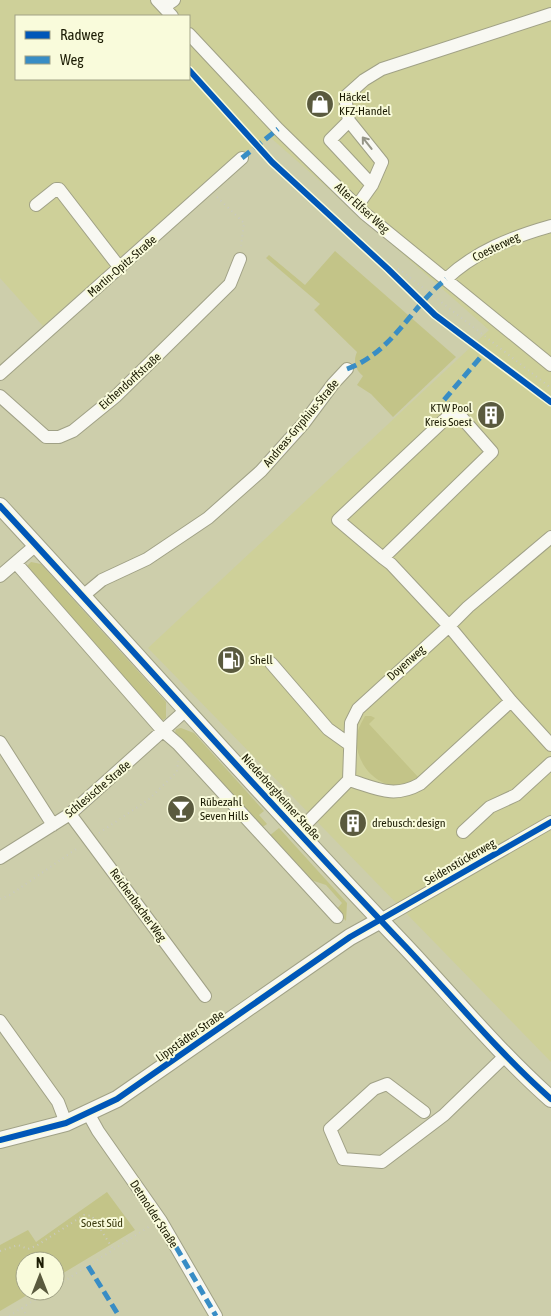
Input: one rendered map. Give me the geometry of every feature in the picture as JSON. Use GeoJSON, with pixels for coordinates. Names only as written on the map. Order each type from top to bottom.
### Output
{"type":"FeatureCollection","features":[{"type":"Feature","properties":{"kind":"main road","name":"Niederbergheimer Straße"},"geometry":{"type":"LineString","coordinates":[[0,506],[84,595],[297,833],[506,1056],[551,1099]]}},
{"type":"Feature","properties":{"kind":"main road","name":"Lippstädter Straße"},"geometry":{"type":"LineString","coordinates":[[0,1140],[66,1123],[88,1114],[144,1081],[350,938],[379,921]]}},
{"type":"Feature","properties":{"kind":"street"},"geometry":{"type":"LineString","coordinates":[[357,206],[372,185],[382,162],[349,121],[345,97],[364,80],[382,69],[551,14]]}},
{"type":"Feature","properties":{"kind":"street","name":"Alter Elfser Weg"},"geometry":{"type":"LineString","coordinates":[[190,35],[278,129],[357,206],[446,278],[470,302],[551,365]]}},
{"type":"Feature","properties":{"kind":"street"},"geometry":{"type":"LineString","coordinates":[[349,121],[330,140],[372,185]]}},
{"type":"Feature","properties":{"kind":"street","name":"Martin-Opitz-Straße"},"geometry":{"type":"LineString","coordinates":[[0,374],[242,158]]}},
{"type":"Feature","properties":{"kind":"street"},"geometry":{"type":"LineString","coordinates":[[36,205],[56,189],[59,189],[120,268]]}},
{"type":"Feature","properties":{"kind":"street","name":"Coesterweg"},"geometry":{"type":"LineString","coordinates":[[446,278],[460,265],[508,238],[551,226]]}},
{"type":"Feature","properties":{"kind":"street","name":"Eichendorffstraße"},"geometry":{"type":"LineString","coordinates":[[0,396],[46,437],[59,437],[73,431],[123,389],[230,284],[240,259]]}},
{"type":"Feature","properties":{"kind":"street","name":"Andreas-Gryphius-Straße"},"geometry":{"type":"LineString","coordinates":[[84,595],[102,580],[147,559],[208,518],[261,471],[304,424],[333,384],[347,369]]}},
{"type":"Feature","properties":{"kind":"street"},"geometry":{"type":"LineString","coordinates":[[383,558],[492,452],[455,410],[338,520],[383,558],[449,626],[511,701],[551,745]]}},
{"type":"Feature","properties":{"kind":"street","name":"Doyenweg"},"geometry":{"type":"LineString","coordinates":[[349,780],[349,744],[353,716],[364,702],[468,607],[551,537]]}},
{"type":"Feature","properties":{"kind":"street"},"geometry":{"type":"LineString","coordinates":[[0,576],[36,545]]}},
{"type":"Feature","properties":{"kind":"street"},"geometry":{"type":"LineString","coordinates":[[16,563],[164,731],[337,917]]}},
{"type":"Feature","properties":{"kind":"street"},"geometry":{"type":"LineString","coordinates":[[271,663],[328,729],[349,744]]}},
{"type":"Feature","properties":{"kind":"street"},"geometry":{"type":"LineString","coordinates":[[297,833],[349,780],[393,793],[412,789],[420,784],[511,701]]}},
{"type":"Feature","properties":{"kind":"street","name":"Schlesische Straße"},"geometry":{"type":"LineString","coordinates":[[0,858],[70,814],[187,709]]}},
{"type":"Feature","properties":{"kind":"street"},"geometry":{"type":"LineString","coordinates":[[0,742],[53,825]]}},
{"type":"Feature","properties":{"kind":"street"},"geometry":{"type":"LineString","coordinates":[[463,832],[490,807],[516,794],[551,763]]}},
{"type":"Feature","properties":{"kind":"street","name":"Reichenbacher Weg"},"geometry":{"type":"LineString","coordinates":[[70,814],[205,996]]}},
{"type":"Feature","properties":{"kind":"street","name":"Seidenstückerweg"},"geometry":{"type":"LineString","coordinates":[[379,921],[551,822]]}},
{"type":"Feature","properties":{"kind":"street"},"geometry":{"type":"LineString","coordinates":[[0,1021],[58,1102],[66,1123]]}},
{"type":"Feature","properties":{"kind":"street"},"geometry":{"type":"LineString","coordinates":[[424,1112],[387,1084],[374,1089],[330,1129],[343,1159],[382,1162],[444,1115],[506,1056]]}},
{"type":"Feature","properties":{"kind":"street","name":"Detmolder Straße"},"geometry":{"type":"LineString","coordinates":[[88,1114],[161,1220],[216,1316]]}},
{"type":"Feature","properties":{"kind":"path"},"geometry":{"type":"LineString","coordinates":[[209,189],[244,223],[240,259]]}},
{"type":"Feature","properties":{"kind":"path"},"geometry":{"type":"LineString","coordinates":[[381,262],[395,276]]}},
{"type":"Feature","properties":{"kind":"path"},"geometry":{"type":"LineString","coordinates":[[388,269],[399,269],[551,388]]}},
{"type":"Feature","properties":{"kind":"path"},"geometry":{"type":"LineString","coordinates":[[0,899],[10,895],[148,800],[177,772],[178,744]]}},
{"type":"Feature","properties":{"kind":"path"},"geometry":{"type":"LineString","coordinates":[[0,1251],[18,1244],[28,1249],[36,1246],[84,1215],[92,1216],[113,1249]]}},
{"type":"Feature","properties":{"kind":"path"},"geometry":{"type":"LineString","coordinates":[[65,1280],[161,1220]]}},
{"type":"Feature","properties":{"kind":"path"},"geometry":{"type":"LineString","coordinates":[[9,1316],[33,1301]]}},
{"type":"Feature","properties":{"kind":"path"},"geometry":{"type":"LineString","coordinates":[[22,1308],[27,1316]]}},
{"type":"Feature","properties":{"kind":"shaded area"},"geometry":{"type":"Polygon","coordinates":[[[0,0],[551,0],[551,1062],[148,648],[489,330],[271,138],[231,159],[43,326],[0,278],[0,0]]]}},
{"type":"Feature","properties":{"kind":"green space"},"geometry":{"type":"Polygon","coordinates":[[[335,251],[456,357],[393,417],[371,394],[357,385],[363,376],[358,371],[356,365],[357,352],[314,310],[320,304],[266,258],[269,255],[305,285],[335,251]]]}},
{"type":"Feature","properties":{"kind":"green space"},"geometry":{"type":"Polygon","coordinates":[[[31,562],[41,564],[166,702],[166,718],[163,720],[158,718],[26,567],[31,562]]]}},
{"type":"Feature","properties":{"kind":"green space"},"geometry":{"type":"Polygon","coordinates":[[[365,716],[375,718],[369,724],[419,778],[400,785],[391,785],[374,777],[367,770],[358,753],[357,744],[358,730],[365,716]]]}},
{"type":"Feature","properties":{"kind":"green space"},"geometry":{"type":"Polygon","coordinates":[[[181,728],[194,733],[264,811],[259,815],[267,824],[261,828],[175,733],[176,729],[181,728]]]}},
{"type":"Feature","properties":{"kind":"green space"},"geometry":{"type":"Polygon","coordinates":[[[279,828],[347,903],[346,921],[336,910],[342,903],[326,885],[311,880],[269,836],[279,828]]]}},
{"type":"Feature","properties":{"kind":"green space","name":"Soest Süd"},"geometry":{"type":"Polygon","coordinates":[[[107,1192],[135,1230],[65,1272],[65,1251],[15,1251],[15,1301],[17,1301],[0,1311],[0,1245],[28,1230],[36,1242],[107,1192]]]}},
{"type":"Feature","properties":{"kind":"marked path"},"geometry":{"type":"LineString","coordinates":[[242,158],[278,129]]}},
{"type":"Feature","properties":{"kind":"marked path"},"geometry":{"type":"LineString","coordinates":[[347,369],[377,352],[401,328],[422,302],[446,279]]}},
{"type":"Feature","properties":{"kind":"marked path"},"geometry":{"type":"LineString","coordinates":[[455,410],[444,400],[485,352]]}},
{"type":"Feature","properties":{"kind":"marked path"},"geometry":{"type":"LineString","coordinates":[[161,1221],[216,1316]]}},
{"type":"Feature","properties":{"kind":"marked path"},"geometry":{"type":"LineString","coordinates":[[88,1266],[119,1316]]}},
{"type":"Feature","properties":{"kind":"cycle path"},"geometry":{"type":"LineString","coordinates":[[190,71],[272,162],[435,315],[551,402]]}},
{"type":"Feature","properties":{"kind":"cycle path"},"geometry":{"type":"LineString","coordinates":[[0,506],[476,1024],[551,1099]]}},
{"type":"Feature","properties":{"kind":"cycle path"},"geometry":{"type":"LineString","coordinates":[[0,1140],[66,1123],[117,1099],[350,937],[551,822]]}},
{"type":"Feature","properties":{"kind":"place","name":"Häckel KFZ-Handel"},"geometry":{"type":"Point","coordinates":[320,104]}},
{"type":"Feature","properties":{"kind":"place","name":"KTW Pool Kreis Soest"},"geometry":{"type":"Point","coordinates":[491,415]}},
{"type":"Feature","properties":{"kind":"place","name":"Shell"},"geometry":{"type":"Point","coordinates":[231,660]}},
{"type":"Feature","properties":{"kind":"place","name":"Rübezahl Seven Hills"},"geometry":{"type":"Point","coordinates":[181,809]}},
{"type":"Feature","properties":{"kind":"place","name":"drebusch: design"},"geometry":{"type":"Point","coordinates":[353,823]}}]}
